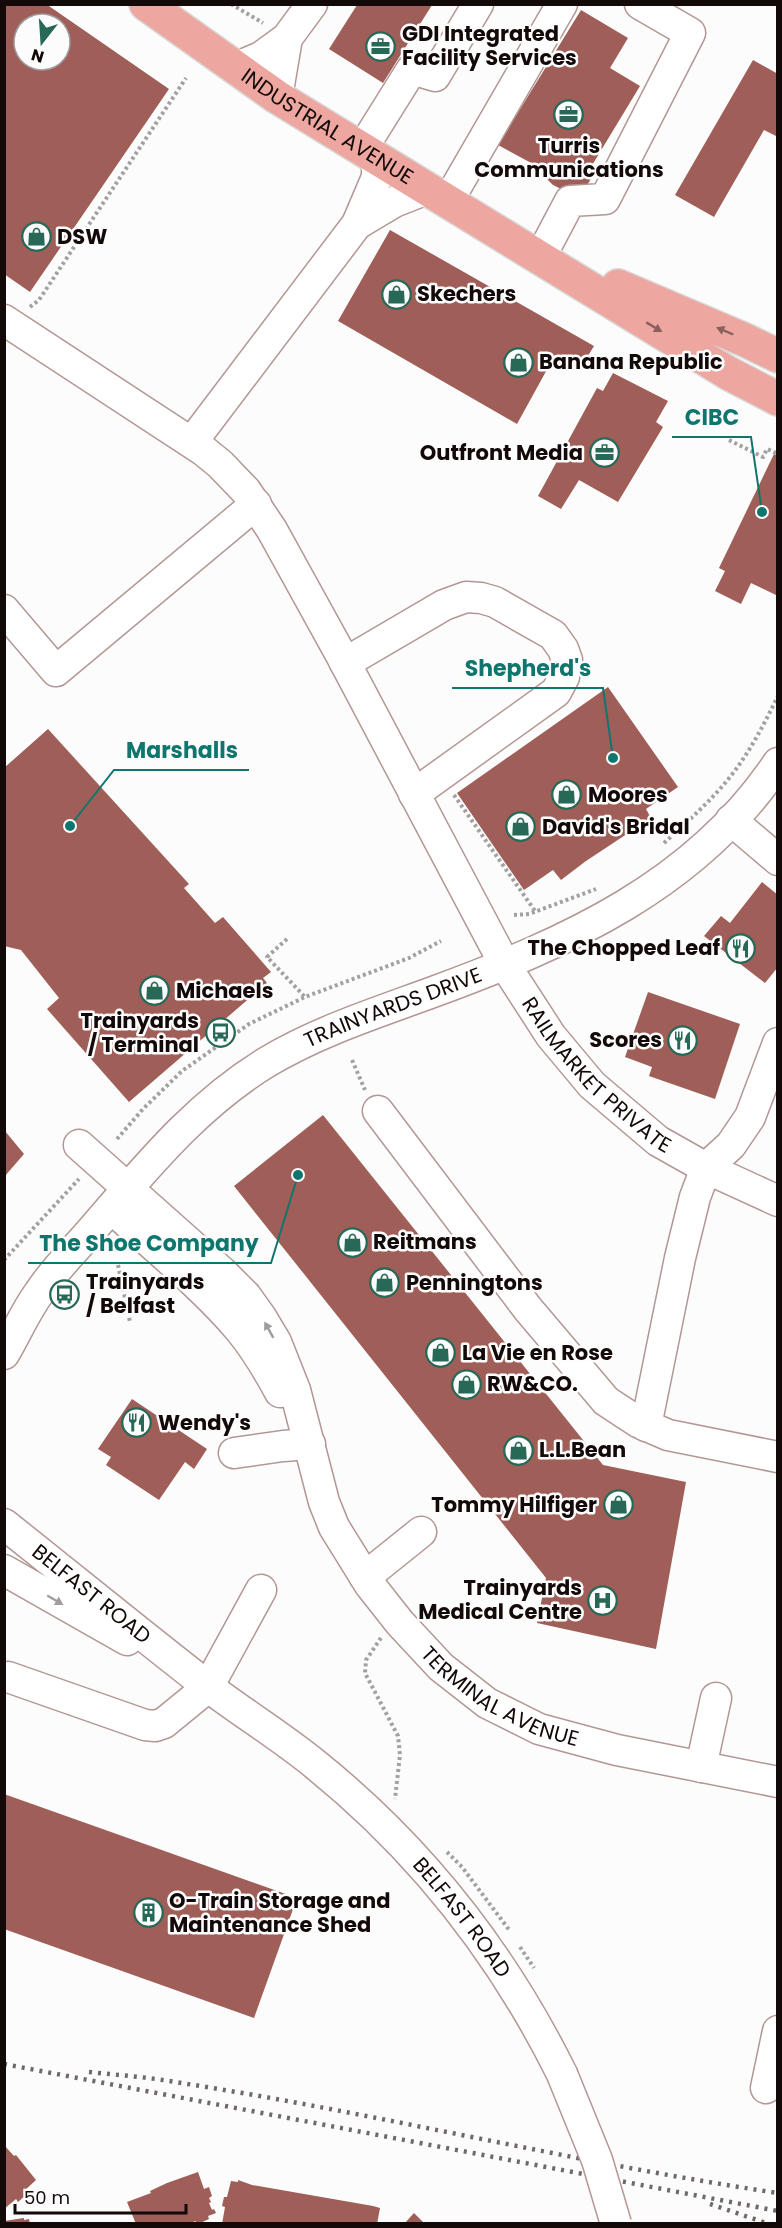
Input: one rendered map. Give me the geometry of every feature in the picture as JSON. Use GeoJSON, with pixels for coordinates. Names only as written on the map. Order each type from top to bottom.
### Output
{"type":"FeatureCollection","features":[{"type":"Feature","properties":{"kind":"main road","name":"INDUSTRIAL AVENUE"},"geometry":{"type":"LineString","coordinates":[[146,4],[277,97],[528,248],[728,373],[777,399]]}},
{"type":"Feature","properties":{"kind":"main road","name":"INDUSTRIAL AVENUE"},"geometry":{"type":"LineString","coordinates":[[528,248],[745,340],[777,356]]}},
{"type":"Feature","properties":{"kind":"street"},"geometry":{"type":"LineString","coordinates":[[235,68],[261,57],[287,38],[312,4]]}},
{"type":"Feature","properties":{"kind":"street"},"geometry":{"type":"LineString","coordinates":[[192,442],[357,224],[377,177],[369,153],[412,69],[435,76],[478,4]]}},
{"type":"Feature","properties":{"kind":"street"},"geometry":{"type":"LineString","coordinates":[[357,224],[394,202],[438,195],[562,4]]}},
{"type":"Feature","properties":{"kind":"street"},"geometry":{"type":"LineString","coordinates":[[528,248],[570,201],[605,199],[690,33],[640,4]]}},
{"type":"Feature","properties":{"kind":"street"},"geometry":{"type":"LineString","coordinates":[[277,97],[287,38]]}},
{"type":"Feature","properties":{"kind":"street","name":"RAILMARKET PRIVATE"},"geometry":{"type":"LineString","coordinates":[[16,315],[220,464],[256,504],[345,663],[505,965],[551,1036],[592,1085],[658,1141],[706,1168],[777,1201]]}},
{"type":"Feature","properties":{"kind":"street"},"geometry":{"type":"LineString","coordinates":[[4,610],[56,671],[256,504]]}},
{"type":"Feature","properties":{"kind":"street"},"geometry":{"type":"LineString","coordinates":[[345,663],[444,604],[471,597],[495,602],[548,631],[563,649],[567,666],[556,692],[414,794]]}},
{"type":"Feature","properties":{"kind":"street","name":"TRAINYARDS DRIVE"},"geometry":{"type":"LineString","coordinates":[[4,1354],[39,1292],[160,1151],[196,1115],[241,1080],[267,1062],[324,1033],[505,965],[577,932],[649,892],[686,862],[731,820],[752,797],[777,763]]}},
{"type":"Feature","properties":{"kind":"street"},"geometry":{"type":"LineString","coordinates":[[731,820],[777,860]]}},
{"type":"Feature","properties":{"kind":"street"},"geometry":{"type":"LineString","coordinates":[[646,1426],[680,1258],[695,1197],[706,1168],[731,1145],[747,1123],[777,1043]]}},
{"type":"Feature","properties":{"kind":"street"},"geometry":{"type":"LineString","coordinates":[[378,1112],[528,1309],[606,1401],[646,1426],[668,1435],[777,1457]]}},
{"type":"Feature","properties":{"kind":"street","name":"TERMINAL AVENUE"},"geometry":{"type":"LineString","coordinates":[[80,1145],[120,1198],[222,1272],[246,1296],[261,1317],[285,1364],[304,1417],[324,1502],[334,1527],[365,1577],[400,1623],[449,1673],[487,1703],[539,1729],[575,1740],[777,1782]]}},
{"type":"Feature","properties":{"kind":"street","name":"TRAINYARDS DRIVE"},"geometry":{"type":"LineString","coordinates":[[4,1315],[39,1292]]}},
{"type":"Feature","properties":{"kind":"street"},"geometry":{"type":"LineString","coordinates":[[234,1453],[310,1444]]}},
{"type":"Feature","properties":{"kind":"street","name":"BELFAST ROAD"},"geometry":{"type":"LineString","coordinates":[[4,1524],[208,1687]]}},
{"type":"Feature","properties":{"kind":"street"},"geometry":{"type":"LineString","coordinates":[[365,1577],[421,1532]]}},
{"type":"Feature","properties":{"kind":"street","name":"BELFAST ROAD"},"geometry":{"type":"LineString","coordinates":[[4,1570],[208,1687],[272,1730],[358,1801],[424,1867],[485,1944],[540,2029],[562,2074],[597,2160],[616,2223]]}},
{"type":"Feature","properties":{"kind":"street"},"geometry":{"type":"LineString","coordinates":[[8,1677],[131,1721],[155,1726],[164,1723],[208,1687],[261,1590]]}},
{"type":"Feature","properties":{"kind":"street"},"geometry":{"type":"LineString","coordinates":[[701,1767],[716,1698]]}},
{"type":"Feature","properties":{"kind":"street"},"geometry":{"type":"LineString","coordinates":[[766,2088],[777,2031]]}},
{"type":"Feature","properties":{"kind":"path"},"geometry":{"type":"LineString","coordinates":[[16,315],[39,300],[186,78]]}},
{"type":"Feature","properties":{"kind":"path"},"geometry":{"type":"LineString","coordinates":[[729,440],[763,456],[767,449],[777,454]]}},
{"type":"Feature","properties":{"kind":"path"},"geometry":{"type":"LineString","coordinates":[[662,845],[704,806],[729,778],[754,741],[777,696]]}},
{"type":"Feature","properties":{"kind":"path"},"geometry":{"type":"LineString","coordinates":[[450,786],[453,794],[535,912]]}},
{"type":"Feature","properties":{"kind":"path"},"geometry":{"type":"LineString","coordinates":[[514,915],[535,912],[599,888]]}},
{"type":"Feature","properties":{"kind":"path"},"geometry":{"type":"LineString","coordinates":[[287,939],[267,957],[305,997]]}},
{"type":"Feature","properties":{"kind":"path"},"geometry":{"type":"LineString","coordinates":[[117,1139],[142,1109],[182,1071],[249,1024],[305,997],[409,958],[441,940]]}},
{"type":"Feature","properties":{"kind":"path"},"geometry":{"type":"LineString","coordinates":[[352,1060],[363,1087],[378,1112]]}},
{"type":"Feature","properties":{"kind":"path"},"geometry":{"type":"LineString","coordinates":[[4,1260],[83,1175]]}},
{"type":"Feature","properties":{"kind":"path"},"geometry":{"type":"LineString","coordinates":[[118,1265],[130,1322]]}},
{"type":"Feature","properties":{"kind":"path"},"geometry":{"type":"LineString","coordinates":[[395,1799],[400,1755],[398,1736],[368,1680],[365,1666],[370,1651],[384,1634],[400,1623]]}},
{"type":"Feature","properties":{"kind":"building"},"geometry":{"type":"Polygon","coordinates":[[[4,4],[46,4],[58,12],[12,12],[12,72],[72,72],[72,22],[169,89],[30,292],[4,274],[4,4]]]}},
{"type":"Feature","properties":{"kind":"building"},"geometry":{"type":"Polygon","coordinates":[[[357,5],[432,5],[383,83],[329,49],[357,5]]]}},
{"type":"Feature","properties":{"kind":"building","name":"Turris Communications"},"geometry":{"type":"Polygon","coordinates":[[[581,10],[628,38],[610,68],[640,86],[591,167],[596,170],[582,194],[563,190],[553,185],[547,179],[546,171],[498,145],[581,10]]]}},
{"type":"Feature","properties":{"kind":"building"},"geometry":{"type":"Polygon","coordinates":[[[753,60],[778,74],[778,137],[764,130],[714,217],[675,195],[753,60]]]}},
{"type":"Feature","properties":{"kind":"building"},"geometry":{"type":"Polygon","coordinates":[[[390,230],[594,346],[580,369],[555,355],[517,424],[338,321],[390,230]]]}},
{"type":"Feature","properties":{"kind":"building","name":"Outfront Media"},"geometry":{"type":"Polygon","coordinates":[[[613,373],[668,401],[656,422],[663,427],[618,502],[579,480],[561,509],[538,496],[597,388],[603,391],[613,373]]]}},
{"type":"Feature","properties":{"kind":"building"},"geometry":{"type":"Polygon","coordinates":[[[774,454],[778,456],[778,596],[751,583],[741,604],[715,591],[725,571],[719,568],[774,454]]]}},
{"type":"Feature","properties":{"kind":"building"},"geometry":{"type":"Polygon","coordinates":[[[608,687],[678,787],[646,809],[651,818],[561,880],[553,870],[524,890],[457,793],[608,687]]]}},
{"type":"Feature","properties":{"kind":"building"},"geometry":{"type":"Polygon","coordinates":[[[48,729],[189,884],[184,888],[215,923],[223,917],[271,972],[263,978],[267,983],[129,1102],[47,1009],[59,998],[21,950],[4,946],[4,768],[48,729]]]}},
{"type":"Feature","properties":{"kind":"building"},"geometry":{"type":"Polygon","coordinates":[[[762,882],[778,895],[778,967],[765,983],[704,936],[721,916],[730,923],[762,882]]]}},
{"type":"Feature","properties":{"kind":"building","name":"Scores"},"geometry":{"type":"Polygon","coordinates":[[[648,992],[740,1024],[715,1099],[649,1076],[652,1067],[625,1057],[648,992]]]}},
{"type":"Feature","properties":{"kind":"building"},"geometry":{"type":"Polygon","coordinates":[[[323,1115],[603,1465],[686,1482],[656,1649],[537,1623],[546,1578],[234,1186],[323,1115]]]}},
{"type":"Feature","properties":{"kind":"building"},"geometry":{"type":"Polygon","coordinates":[[[5,1131],[24,1154],[5,1176],[5,1131]]]}},
{"type":"Feature","properties":{"kind":"building"},"geometry":{"type":"Polygon","coordinates":[[[132,1399],[207,1449],[194,1469],[185,1462],[159,1500],[106,1465],[111,1457],[98,1449],[132,1399]]]}},
{"type":"Feature","properties":{"kind":"building","name":"O-Train Storage and Maintenance Shed"},"geometry":{"type":"Polygon","coordinates":[[[4,1794],[297,1898],[254,2018],[4,1929],[4,1794]]]}},
{"type":"Feature","properties":{"kind":"building"},"geometry":{"type":"Polygon","coordinates":[[[4,2145],[14,2156],[16,2155],[36,2180],[23,2192],[26,2195],[18,2202],[16,2199],[4,2209],[4,2145]]]}},
{"type":"Feature","properties":{"kind":"building"},"geometry":{"type":"Polygon","coordinates":[[[198,2172],[204,2189],[209,2187],[212,2196],[209,2198],[211,2202],[209,2203],[216,2213],[208,2216],[209,2219],[198,2224],[195,2221],[190,2224],[136,2224],[127,2202],[151,2193],[150,2191],[167,2183],[198,2172]]]}},
{"type":"Feature","properties":{"kind":"building"},"geometry":{"type":"Polygon","coordinates":[[[238,2180],[252,2185],[380,2208],[377,2224],[222,2224],[224,2197],[227,2197],[231,2181],[238,2182],[238,2180]]]}},
{"type":"Feature","properties":{"kind":"building"},"geometry":{"type":"Polygon","coordinates":[[[414,2213],[425,2224],[404,2224],[414,2213]]]}},
{"type":"Feature","properties":{"kind":"building"},"geometry":{"type":"Polygon","coordinates":[[[24,2218],[24,2220],[29,2219],[30,2224],[4,2224],[4,2221],[24,2218]]]}},
{"type":"Feature","properties":{"kind":"railway"},"geometry":{"type":"LineString","coordinates":[[4,2064],[778,2211]]}},
{"type":"Feature","properties":{"kind":"railway"},"geometry":{"type":"LineString","coordinates":[[89,2072],[154,2079],[251,2094],[627,2167],[778,2193]]}},
{"type":"Feature","properties":{"kind":"railway"},"geometry":{"type":"LineString","coordinates":[[710,2204],[769,2224]]}},
{"type":"Feature","properties":{"kind":"place","name":"GDI Integrated Facility Services"},"geometry":{"type":"Point","coordinates":[381,46]}},
{"type":"Feature","properties":{"kind":"place","name":"Turris Communications"},"geometry":{"type":"Point","coordinates":[569,115]}},
{"type":"Feature","properties":{"kind":"place","name":"DSW"},"geometry":{"type":"Point","coordinates":[36,237]}},
{"type":"Feature","properties":{"kind":"place","name":"Skechers"},"geometry":{"type":"Point","coordinates":[396,294]}},
{"type":"Feature","properties":{"kind":"place","name":"Banana Republic"},"geometry":{"type":"Point","coordinates":[518,362]}},
{"type":"Feature","properties":{"kind":"place","name":"Outfront Media"},"geometry":{"type":"Point","coordinates":[604,453]}},
{"type":"Feature","properties":{"kind":"place","name":"CIBC"},"geometry":{"type":"Point","coordinates":[762,512]}},
{"type":"Feature","properties":{"kind":"place","name":"Shepherd's"},"geometry":{"type":"Point","coordinates":[613,758]}},
{"type":"Feature","properties":{"kind":"place","name":"Moores"},"geometry":{"type":"Point","coordinates":[567,795]}},
{"type":"Feature","properties":{"kind":"place","name":"Marshalls"},"geometry":{"type":"Point","coordinates":[70,826]}},
{"type":"Feature","properties":{"kind":"place","name":"David's Bridal"},"geometry":{"type":"Point","coordinates":[521,827]}},
{"type":"Feature","properties":{"kind":"place","name":"The Chopped Leaf"},"geometry":{"type":"Point","coordinates":[741,948]}},
{"type":"Feature","properties":{"kind":"place","name":"Michaels"},"geometry":{"type":"Point","coordinates":[155,991]}},
{"type":"Feature","properties":{"kind":"place","name":"Trainyards / Terminal"},"geometry":{"type":"Point","coordinates":[220,1033]}},
{"type":"Feature","properties":{"kind":"place","name":"Scores"},"geometry":{"type":"Point","coordinates":[683,1040]}},
{"type":"Feature","properties":{"kind":"place","name":"The Shoe Company"},"geometry":{"type":"Point","coordinates":[298,1175]}},
{"type":"Feature","properties":{"kind":"place","name":"Reitmans"},"geometry":{"type":"Point","coordinates":[352,1242]}},
{"type":"Feature","properties":{"kind":"place","name":"Penningtons"},"geometry":{"type":"Point","coordinates":[385,1283]}},
{"type":"Feature","properties":{"kind":"place","name":"Trainyards / Belfast"},"geometry":{"type":"Point","coordinates":[65,1294]}},
{"type":"Feature","properties":{"kind":"place","name":"La Vie en Rose"},"geometry":{"type":"Point","coordinates":[441,1353]}},
{"type":"Feature","properties":{"kind":"place","name":"RW&CO."},"geometry":{"type":"Point","coordinates":[466,1384]}},
{"type":"Feature","properties":{"kind":"place","name":"Wendy's"},"geometry":{"type":"Point","coordinates":[137,1423]}},
{"type":"Feature","properties":{"kind":"place","name":"L.L.Bean"},"geometry":{"type":"Point","coordinates":[518,1450]}},
{"type":"Feature","properties":{"kind":"place","name":"Tommy Hilfiger"},"geometry":{"type":"Point","coordinates":[618,1505]}},
{"type":"Feature","properties":{"kind":"place","name":"Trainyards Medical Centre"},"geometry":{"type":"Point","coordinates":[603,1600]}},
{"type":"Feature","properties":{"kind":"place","name":"O-Train Storage and Maintenance Shed"},"geometry":{"type":"Point","coordinates":[148,1913]}}]}
